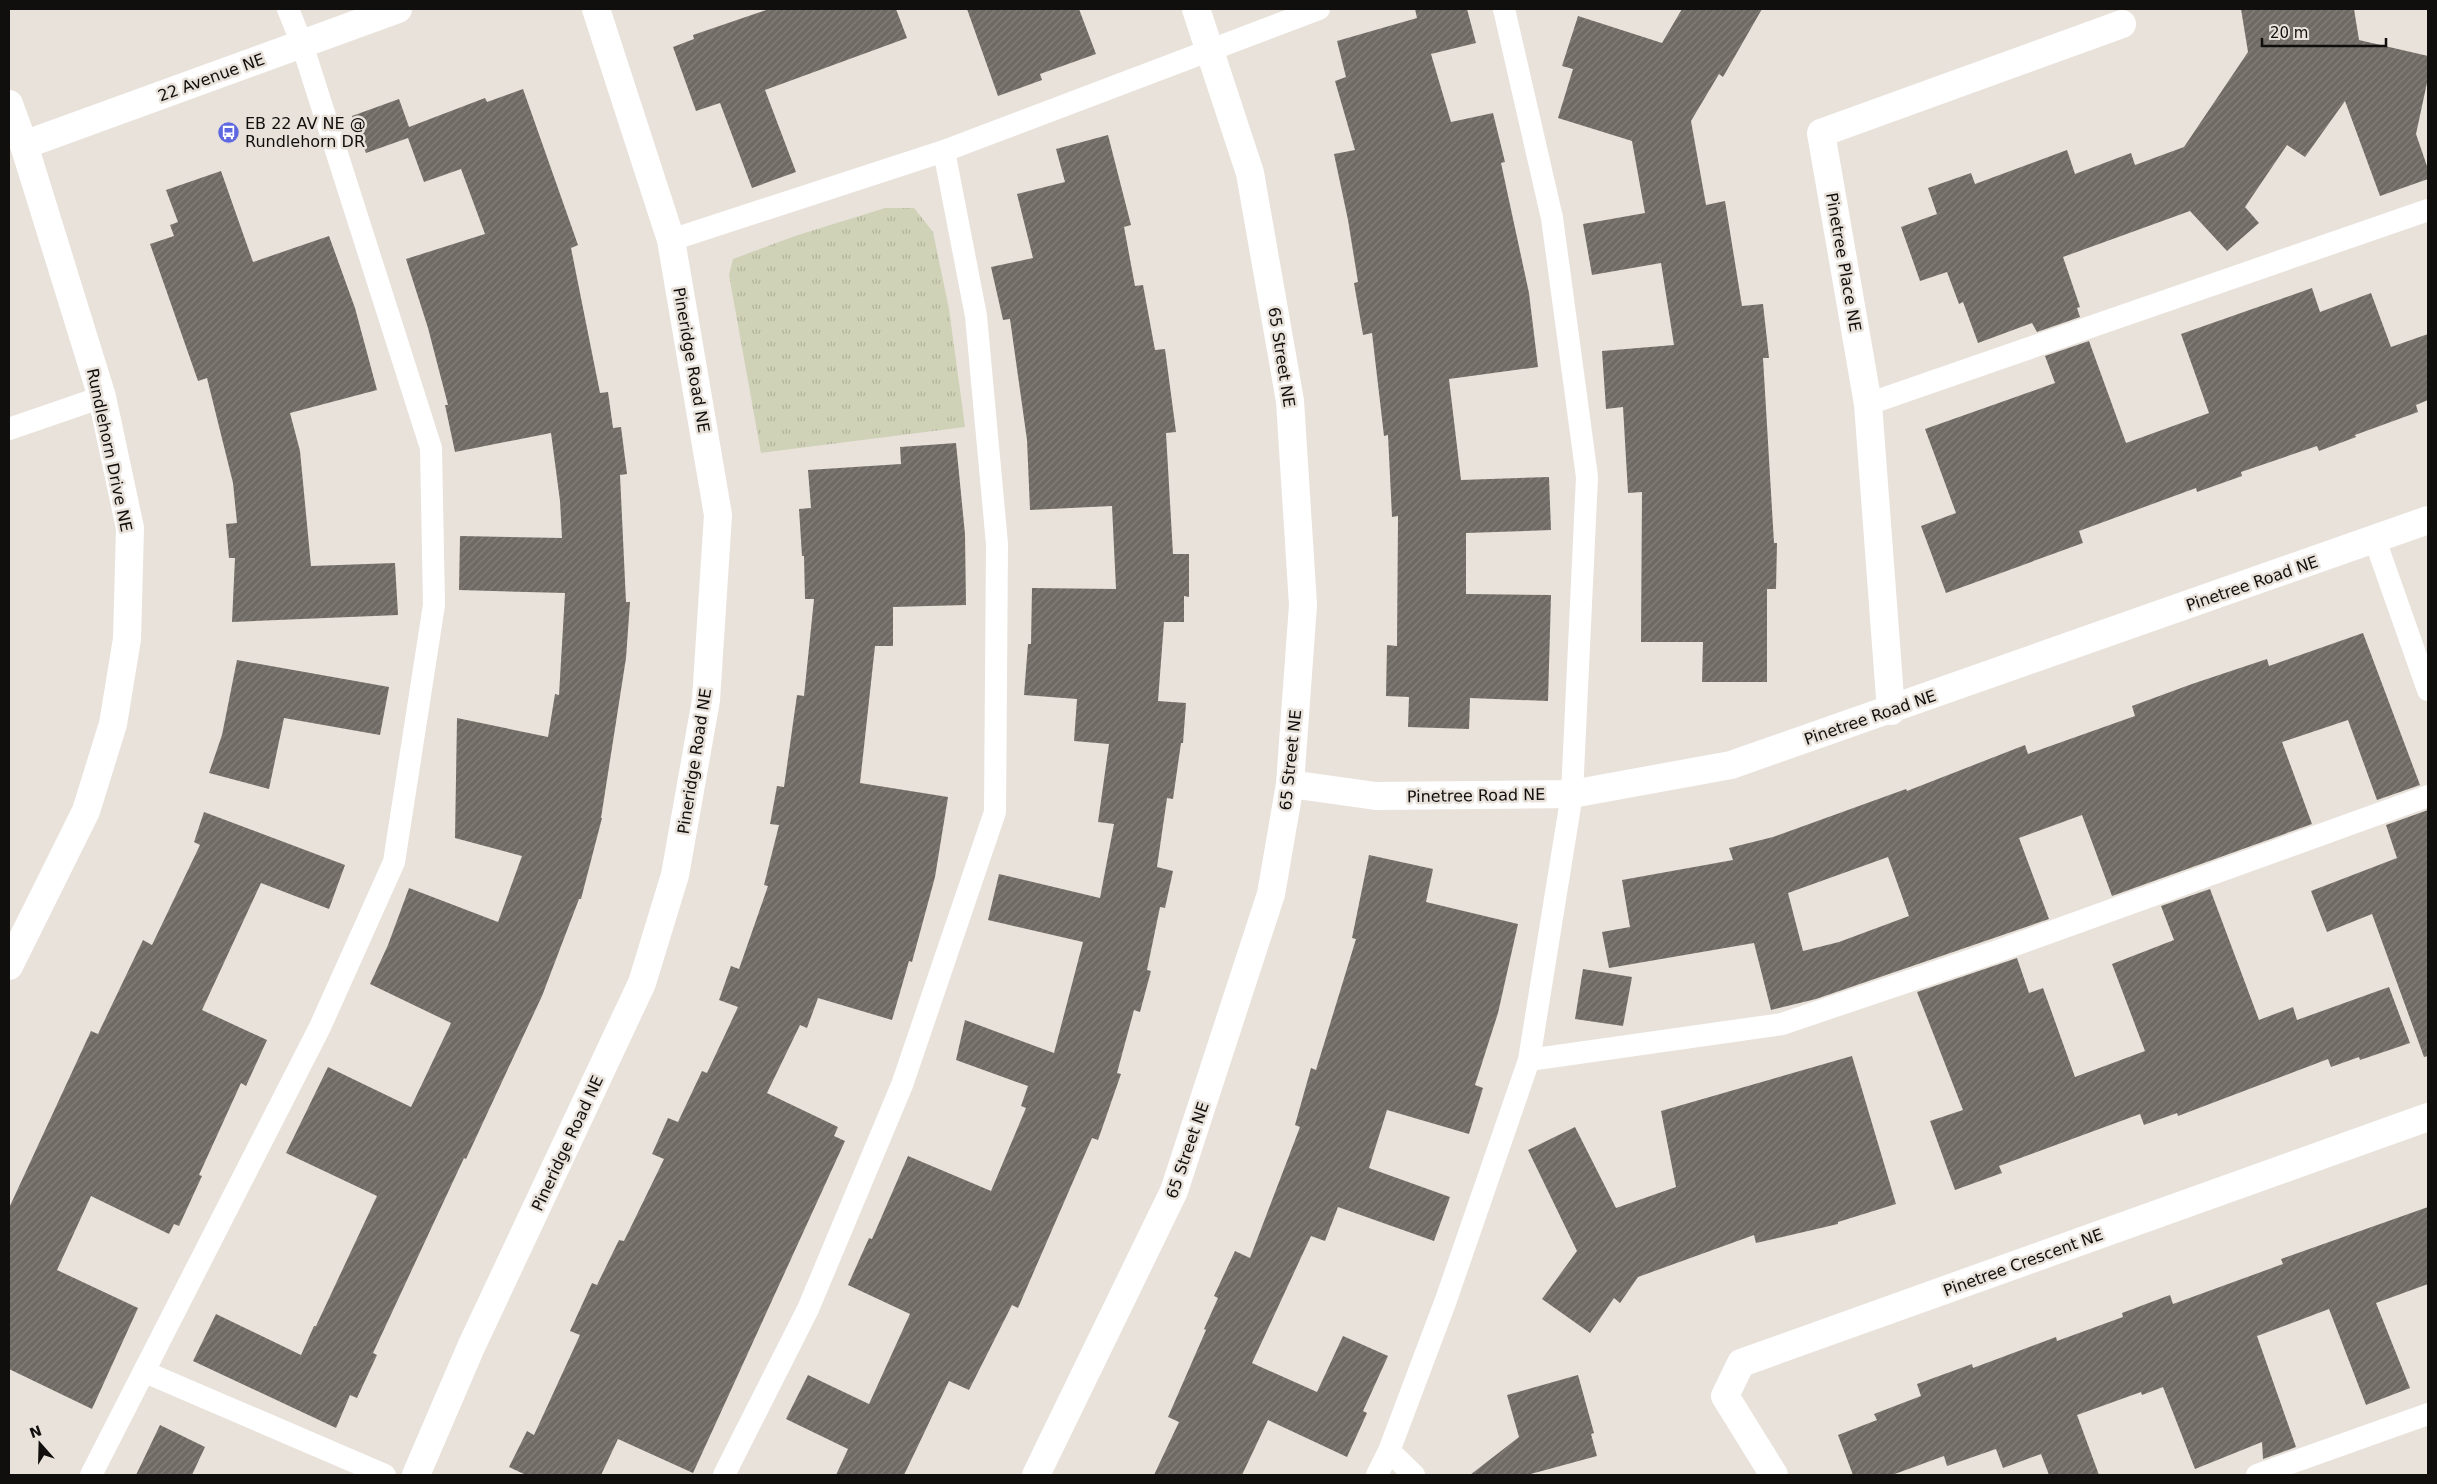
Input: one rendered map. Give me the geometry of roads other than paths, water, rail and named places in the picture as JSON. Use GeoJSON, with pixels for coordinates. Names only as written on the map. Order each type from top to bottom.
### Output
{"type":"FeatureCollection","features":[{"type":"Feature","properties":{"kind":"street","name":"22 Avenue NE"},"geometry":{"type":"LineString","coordinates":[[24,145],[398,9]]}},
{"type":"Feature","properties":{"kind":"street","name":"Pineridge Road NE"},"geometry":{"type":"LineString","coordinates":[[416,1475],[471,1347],[642,983],[674,876],[706,700],[718,515],[671,240],[596,9]]}},
{"type":"Feature","properties":{"kind":"street","name":"65 Street NE"},"geometry":{"type":"LineString","coordinates":[[1036,1475],[1174,1191],[1271,894],[1290,784],[1303,605],[1290,401],[1250,173],[1196,9]]}},
{"type":"Feature","properties":{"kind":"street","name":"Pinetree Place NE"},"geometry":{"type":"LineString","coordinates":[[1891,711],[1868,404],[1821,132],[2122,24]]}},
{"type":"Feature","properties":{"kind":"street","name":"Rundlehorn Drive NE"},"geometry":{"type":"LineString","coordinates":[[9,104],[24,145],[102,398],[130,528],[127,639],[113,724],[86,811],[9,966]]}},
{"type":"Feature","properties":{"kind":"street","name":"Pinetree Road NE"},"geometry":{"type":"LineString","coordinates":[[1290,784],[1376,796],[1572,794],[1731,765],[1891,711],[2428,520]]}},
{"type":"Feature","properties":{"kind":"street","name":"Pinetree Crescent NE"},"geometry":{"type":"LineString","coordinates":[[1774,1475],[1724,1396],[1741,1363],[2428,1117]]}},
{"type":"Feature","properties":{"kind":"lane"},"geometry":{"type":"LineString","coordinates":[[91,1475],[320,1027],[394,862],[434,605],[431,448],[302,44],[288,9]]}},
{"type":"Feature","properties":{"kind":"lane"},"geometry":{"type":"LineString","coordinates":[[671,240],[944,151],[1210,48],[1319,9]]}},
{"type":"Feature","properties":{"kind":"lane"},"geometry":{"type":"LineString","coordinates":[[1377,1475],[1389,1451],[1446,1300],[1529,1060],[1572,794],[1587,477],[1552,218],[1504,9]]}},
{"type":"Feature","properties":{"kind":"lane"},"geometry":{"type":"LineString","coordinates":[[724,1475],[808,1308],[902,1085],[995,812],[996,544],[976,316],[944,151]]}},
{"type":"Feature","properties":{"kind":"lane"},"geometry":{"type":"LineString","coordinates":[[1868,404],[2428,210]]}},
{"type":"Feature","properties":{"kind":"lane"},"geometry":{"type":"LineString","coordinates":[[9,429],[102,398]]}},
{"type":"Feature","properties":{"kind":"lane"},"geometry":{"type":"LineString","coordinates":[[2375,540],[2428,690]]}},
{"type":"Feature","properties":{"kind":"lane"},"geometry":{"type":"LineString","coordinates":[[1529,1060],[1782,1024],[1998,951],[2428,796]]}},
{"type":"Feature","properties":{"kind":"lane"},"geometry":{"type":"LineString","coordinates":[[145,1372],[385,1475]]}},
{"type":"Feature","properties":{"kind":"lane"},"geometry":{"type":"LineString","coordinates":[[2257,1475],[2428,1414]]}},
{"type":"Feature","properties":{"kind":"lane"},"geometry":{"type":"LineString","coordinates":[[1389,1451],[1414,1475]]}},
{"type":"Feature","properties":{"kind":"place","name":"EB 22 AV NE @ Rundlehorn DR"},"geometry":{"type":"Point","coordinates":[229,132]}}]}
